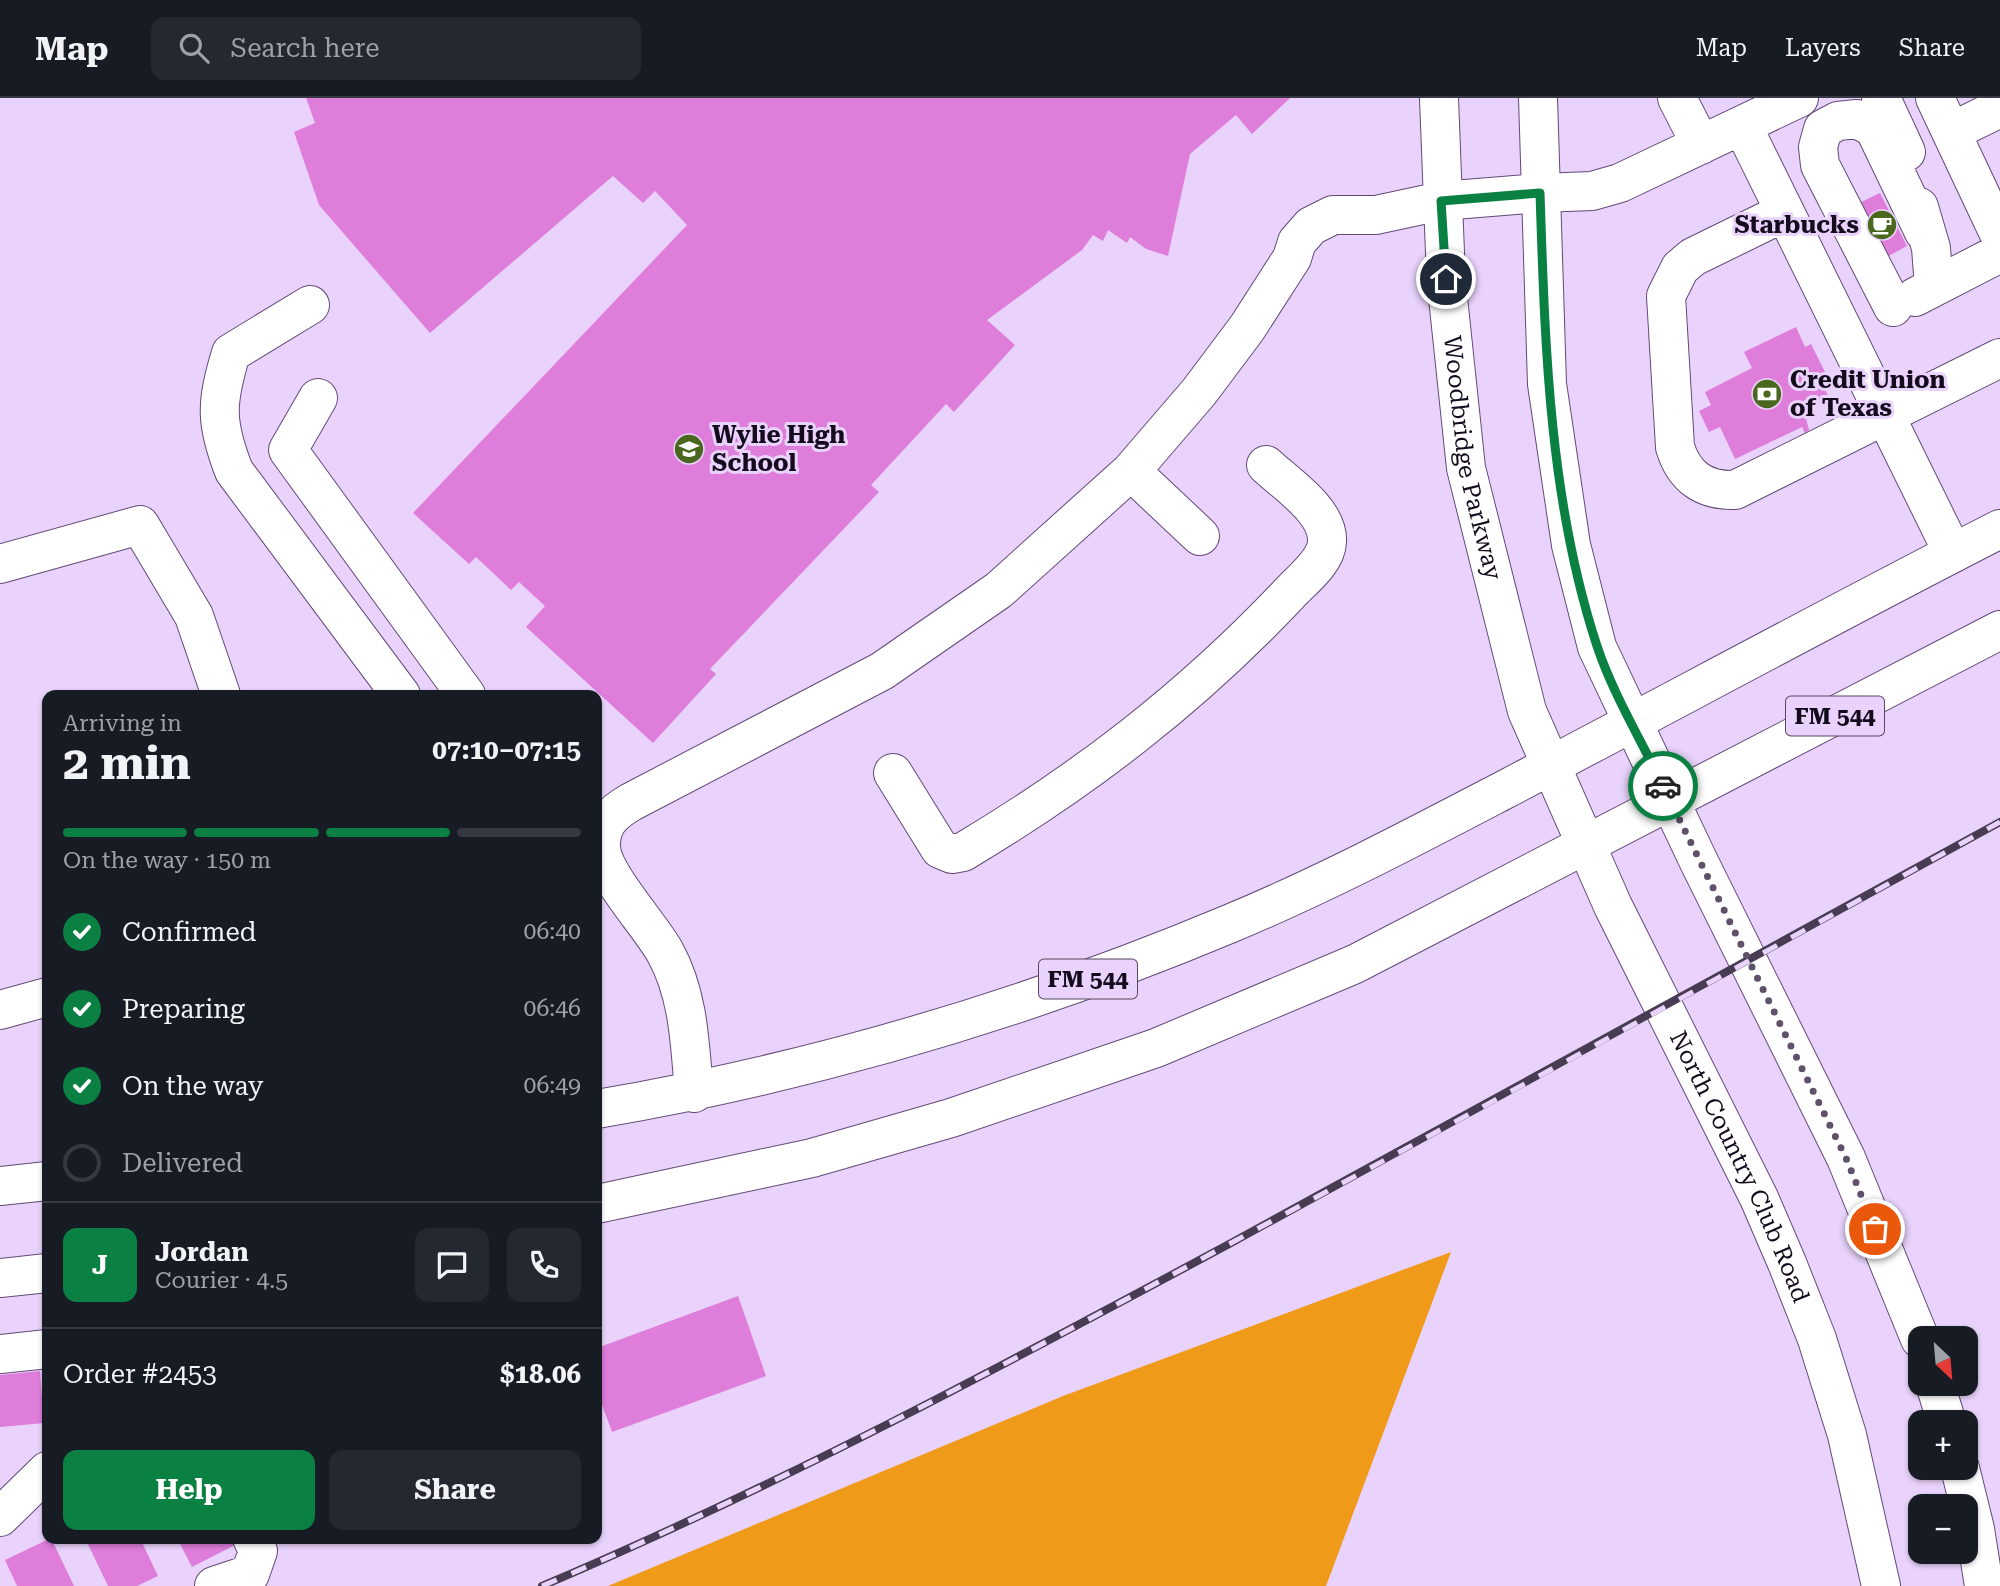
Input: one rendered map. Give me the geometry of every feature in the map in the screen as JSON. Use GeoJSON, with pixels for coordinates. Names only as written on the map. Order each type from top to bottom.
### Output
{"type":"FeatureCollection","features":[{"type":"Feature","properties":{"kind":"main road","name":"Woodbridge Parkway"},"geometry":{"type":"LineString","coordinates":[[1439,98],[1441,201],[1466,468],[1527,710],[1550,766]]}},
{"type":"Feature","properties":{"kind":"main road"},"geometry":{"type":"LineString","coordinates":[[1538,98],[1547,384],[1570,545],[1597,647],[1670,802],[1846,1158],[1915,1326]]}},
{"type":"Feature","properties":{"kind":"main road"},"geometry":{"type":"LineString","coordinates":[[1677,98],[1701,145]]}},
{"type":"Feature","properties":{"kind":"main road"},"geometry":{"type":"LineString","coordinates":[[694,1093],[686,1005],[667,954],[603,859],[602,838],[609,816],[882,671],[999,590],[1131,471],[1199,392],[1247,328],[1292,258],[1297,242],[1311,226],[1333,215],[1376,215],[1441,201],[1592,191],[1620,183],[1799,98]]}},
{"type":"Feature","properties":{"kind":"main road"},"geometry":{"type":"LineString","coordinates":[[1881,98],[1905,147],[1924,232]]}},
{"type":"Feature","properties":{"kind":"main road"},"geometry":{"type":"LineString","coordinates":[[1935,98],[2000,236]]}},
{"type":"Feature","properties":{"kind":"main road"},"geometry":{"type":"LineString","coordinates":[[1951,132],[2000,108]]}},
{"type":"Feature","properties":{"kind":"main road"},"geometry":{"type":"LineString","coordinates":[[1857,119],[1874,128],[1924,232],[1931,248],[1915,296],[1820,165],[1818,147],[1823,129],[1838,121],[1857,119]]}},
{"type":"Feature","properties":{"kind":"main road"},"geometry":{"type":"LineString","coordinates":[[1742,125],[1953,553]]}},
{"type":"Feature","properties":{"kind":"main road"},"geometry":{"type":"LineString","coordinates":[[1785,212],[1693,257],[1680,268],[1671,281],[1666,311],[1675,447],[1679,459],[1692,478],[1714,489],[1735,490],[2000,358]]}},
{"type":"Feature","properties":{"kind":"main road"},"geometry":{"type":"LineString","coordinates":[[1844,331],[2000,253]]}},
{"type":"Feature","properties":{"kind":"main road"},"geometry":{"type":"LineString","coordinates":[[310,305],[231,353],[219,392],[220,433],[234,471],[397,690]]}},
{"type":"Feature","properties":{"kind":"main road"},"geometry":{"type":"LineString","coordinates":[[317,398],[288,450],[462,690]]}},
{"type":"Feature","properties":{"kind":"main road"},"geometry":{"type":"LineString","coordinates":[[893,773],[940,849],[952,854],[963,852],[1047,802],[1184,696],[1275,608],[1319,562],[1327,547],[1326,529],[1317,514],[1266,465]]}},
{"type":"Feature","properties":{"kind":"main road"},"geometry":{"type":"LineString","coordinates":[[1131,471],[1199,536]]}},
{"type":"Feature","properties":{"kind":"main road"},"geometry":{"type":"LineString","coordinates":[[0,565],[140,525],[194,616],[219,690]]}},
{"type":"Feature","properties":{"kind":"main road","name":"FM 544"},"geometry":{"type":"LineString","coordinates":[[602,1108],[694,1093],[789,1071],[1048,995],[1231,924],[1398,846],[2000,529]]}},
{"type":"Feature","properties":{"kind":"main road","name":"FM 544"},"geometry":{"type":"LineString","coordinates":[[602,1203],[812,1157],[951,1118],[1082,1076],[1156,1048],[1355,964],[2000,630]]}},
{"type":"Feature","properties":{"kind":"main road","name":"North Country Club Road"},"geometry":{"type":"LineString","coordinates":[[1550,766],[1588,845],[1613,906],[1759,1198],[1787,1263],[1817,1339],[1847,1435],[1881,1586]]}},
{"type":"Feature","properties":{"kind":"main road"},"geometry":{"type":"LineString","coordinates":[[0,1010],[42,998]]}},
{"type":"Feature","properties":{"kind":"main road"},"geometry":{"type":"LineString","coordinates":[[0,1186],[42,1182]]}},
{"type":"Feature","properties":{"kind":"main road"},"geometry":{"type":"LineString","coordinates":[[0,1278],[42,1274]]}},
{"type":"Feature","properties":{"kind":"main road"},"geometry":{"type":"LineString","coordinates":[[0,1354],[42,1350]]}},
{"type":"Feature","properties":{"kind":"main road"},"geometry":{"type":"LineString","coordinates":[[0,1517],[42,1476]]}},
{"type":"Feature","properties":{"kind":"main road"},"geometry":{"type":"LineString","coordinates":[[1962,1480],[1984,1586]]}},
{"type":"Feature","properties":{"kind":"main road"},"geometry":{"type":"LineString","coordinates":[[214,1586],[250,1574],[258,1551],[255,1544]]}},
{"type":"Feature","properties":{"kind":"shaded area"},"geometry":{"type":"Polygon","coordinates":[[[1451,1252],[1326,1586],[608,1586],[1063,1396],[1451,1252]]]}},
{"type":"Feature","properties":{"kind":"building","name":"Wylie High School"},"geometry":{"type":"Polygon","coordinates":[[[306,98],[1290,98],[1252,134],[1236,115],[1190,154],[1168,256],[1146,249],[1130,237],[1127,243],[1108,230],[1103,241],[1093,235],[1082,250],[987,320],[1015,345],[954,412],[946,404],[871,485],[879,492],[710,669],[716,674],[653,743],[602,696],[602,690],[595,690],[526,627],[545,606],[519,582],[511,590],[476,557],[469,564],[413,513],[687,225],[655,191],[643,203],[613,176],[430,333],[319,205],[294,132],[315,123],[306,98]]]}},
{"type":"Feature","properties":{"kind":"building","name":"Starbucks"},"geometry":{"type":"Polygon","coordinates":[[[1880,193],[1907,246],[1883,259],[1857,204],[1880,193]]]}},
{"type":"Feature","properties":{"kind":"building","name":"Credit Union of Texas"},"geometry":{"type":"Polygon","coordinates":[[[1796,327],[1805,347],[1811,344],[1831,384],[1824,388],[1829,397],[1804,410],[1809,430],[1805,433],[1802,427],[1735,459],[1720,427],[1709,432],[1699,411],[1711,405],[1705,392],[1752,368],[1744,352],[1796,327]]]}},
{"type":"Feature","properties":{"kind":"building"},"geometry":{"type":"Polygon","coordinates":[[[738,1296],[766,1376],[612,1432],[602,1405],[602,1346],[738,1296]]]}},
{"type":"Feature","properties":{"kind":"building"},"geometry":{"type":"Polygon","coordinates":[[[40,1371],[42,1423],[0,1427],[0,1375],[40,1371]]]}},
{"type":"Feature","properties":{"kind":"building"},"geometry":{"type":"Polygon","coordinates":[[[42,1542],[54,1544],[74,1586],[17,1586],[5,1560],[42,1542]]]}},
{"type":"Feature","properties":{"kind":"building"},"geometry":{"type":"Polygon","coordinates":[[[88,1544],[143,1544],[158,1576],[137,1586],[108,1586],[88,1544]]]}},
{"type":"Feature","properties":{"kind":"building"},"geometry":{"type":"Polygon","coordinates":[[[180,1544],[235,1545],[192,1567],[180,1544]]]}},
{"type":"Feature","properties":{"kind":"railway"},"geometry":{"type":"LineString","coordinates":[[542,1586],[804,1466],[976,1379],[1424,1139],[2000,822]]}},
{"type":"Feature","properties":{"kind":"way so far"},"geometry":{"type":"LineString","coordinates":[[1663,786],[1846,1158],[1875,1229]]}},
{"type":"Feature","properties":{"kind":"place","name":"Starbucks"},"geometry":{"type":"Point","coordinates":[1882,225]}},
{"type":"Feature","properties":{"kind":"place","name":"Credit Union of Texas"},"geometry":{"type":"Point","coordinates":[1767,394]}},
{"type":"Feature","properties":{"kind":"place","name":"Wylie High School"},"geometry":{"type":"Point","coordinates":[689,449]}},
{"type":"Feature","properties":{"kind":"route"},"geometry":{"type":"LineString","coordinates":[[1446,279],[1441,201],[1540,193],[1547,384],[1570,545],[1597,647],[1663,786]]}}]}
